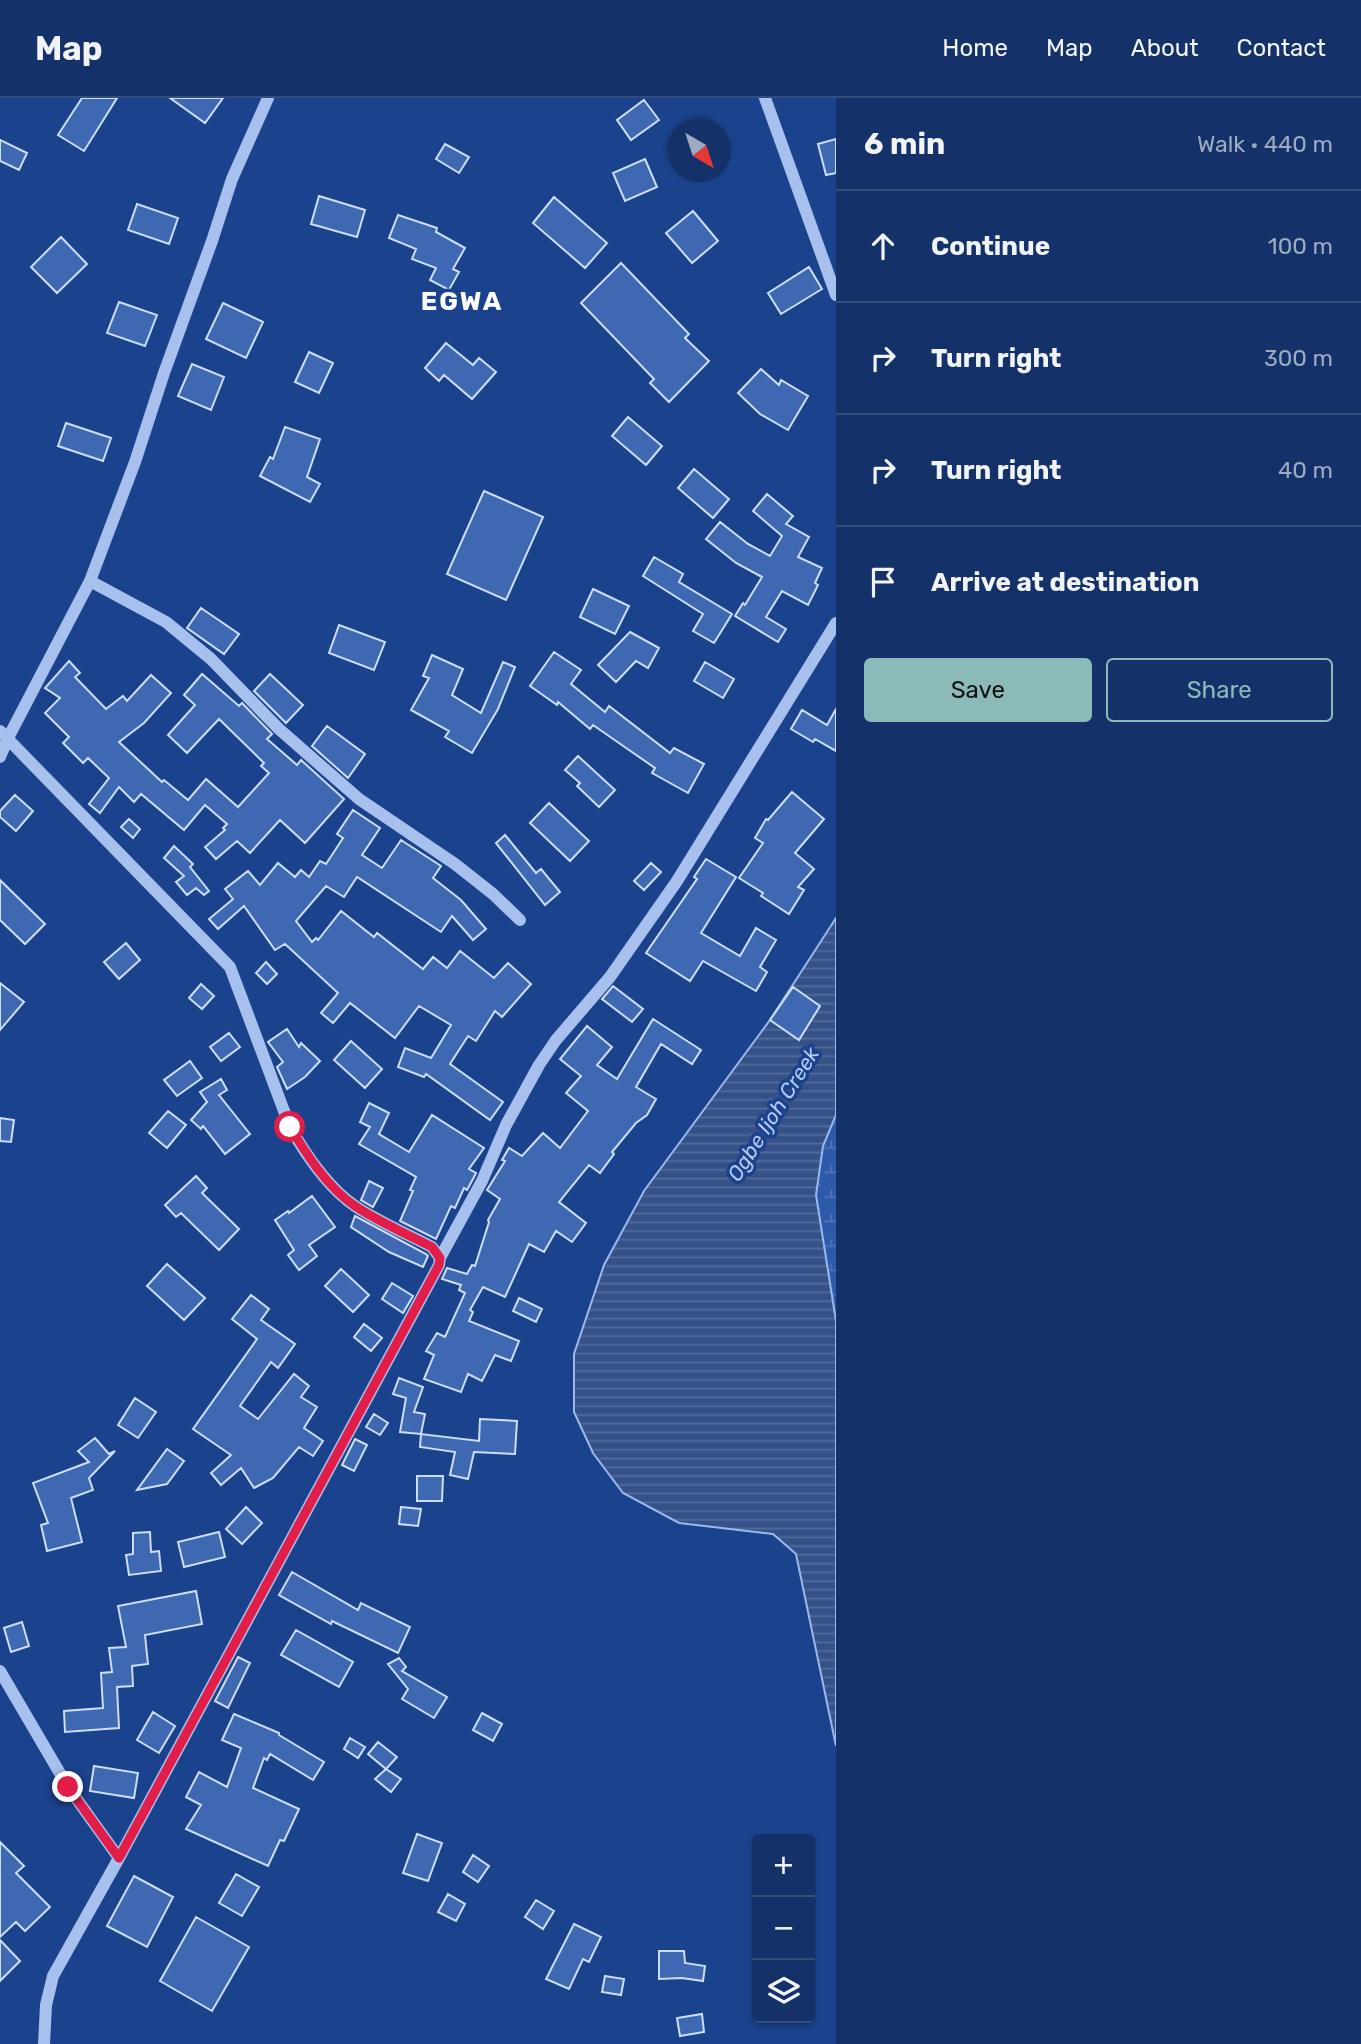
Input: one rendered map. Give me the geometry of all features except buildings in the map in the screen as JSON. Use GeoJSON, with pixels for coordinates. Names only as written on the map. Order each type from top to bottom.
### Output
{"type":"FeatureCollection","features":[{"type":"Feature","properties":{"kind":"street"},"geometry":{"type":"LineString","coordinates":[[0,757],[4,735],[90,581],[135,462],[232,179],[268,98]]}},
{"type":"Feature","properties":{"kind":"street"},"geometry":{"type":"LineString","coordinates":[[765,98],[836,295]]}},
{"type":"Feature","properties":{"kind":"street"},"geometry":{"type":"LineString","coordinates":[[90,581],[166,622],[211,659],[279,729],[359,799],[455,864],[520,919]]}},
{"type":"Feature","properties":{"kind":"street"},"geometry":{"type":"LineString","coordinates":[[44,2044],[46,2006],[53,1976],[439,1265],[440,1258],[482,1181],[506,1125],[539,1065],[556,1040],[610,977],[677,881],[836,622]]}},
{"type":"Feature","properties":{"kind":"street"},"geometry":{"type":"LineString","coordinates":[[4,735],[230,967],[290,1127],[327,1180],[354,1206],[432,1247],[440,1258]]}},
{"type":"Feature","properties":{"kind":"street"},"geometry":{"type":"LineString","coordinates":[[0,1671],[68,1787],[119,1858]]}},
{"type":"Feature","properties":{"kind":"green space"},"geometry":{"type":"Polygon","coordinates":[[[836,1115],[836,1321],[816,1195],[823,1146],[836,1115]]]}},
{"type":"Feature","properties":{"kind":"water","name":"Ogbe Ijoh Creek"},"geometry":{"type":"Polygon","coordinates":[[[836,918],[836,1115],[823,1146],[816,1195],[836,1321],[836,1746],[796,1554],[773,1534],[679,1523],[623,1493],[593,1453],[574,1412],[574,1354],[604,1265],[644,1191],[770,1020],[836,918]]]}},
{"type":"Feature","properties":{"kind":"district","name":"EGWA"},"geometry":{"type":"Point","coordinates":[462,301]}},
{"type":"Feature","properties":{"kind":"route"},"geometry":{"type":"LineString","coordinates":[[68,1787],[119,1858],[439,1265],[440,1258],[432,1247],[354,1206],[327,1180],[290,1127]]}}]}
